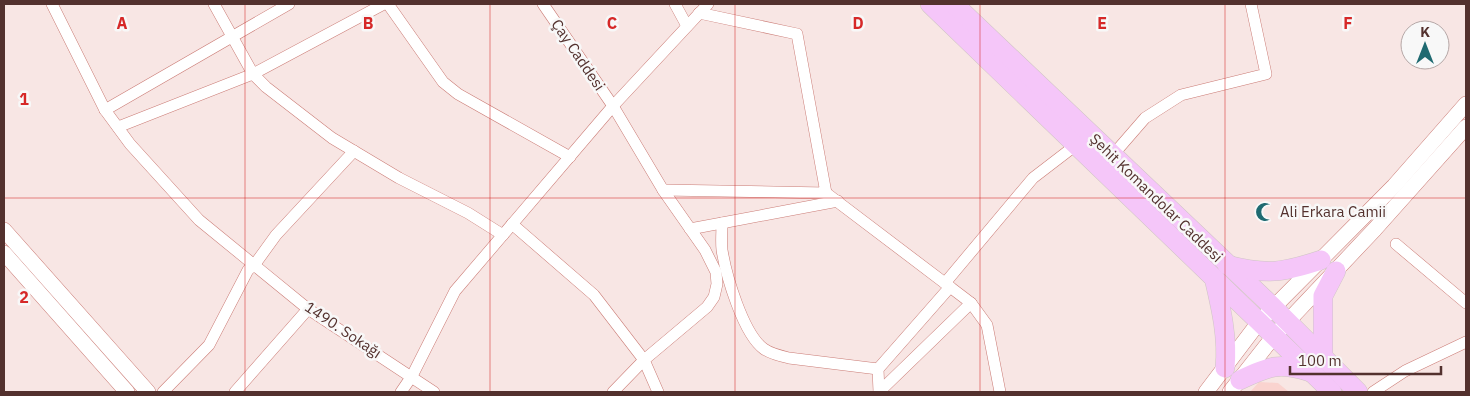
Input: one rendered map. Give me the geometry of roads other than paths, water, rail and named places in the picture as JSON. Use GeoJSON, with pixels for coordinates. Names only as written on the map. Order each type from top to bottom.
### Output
{"type":"FeatureCollection","features":[{"type":"Feature","properties":{"kind":"main road","name":"Şehit Komandolar Caddesi"},"geometry":{"type":"LineString","coordinates":[[930,4],[1076,145],[1220,271],[1273,307],[1280,330]]}},
{"type":"Feature","properties":{"kind":"main road","name":"Şehit Komandolar Caddesi"},"geometry":{"type":"LineString","coordinates":[[954,4],[1112,156],[1220,271],[1259,322],[1280,330],[1317,366],[1358,392]]}},
{"type":"Feature","properties":{"kind":"main road"},"geometry":{"type":"LineString","coordinates":[[1225,368],[1226,349],[1220,271],[1272,273],[1328,266],[1323,296],[1317,366],[1280,365],[1265,368],[1235,386]]}},
{"type":"Feature","properties":{"kind":"main road","name":"Şehit Komandolar Caddesi"},"geometry":{"type":"LineString","coordinates":[[1317,366],[1332,392]]}},
{"type":"Feature","properties":{"kind":"street","name":"1490. Sokağı"},"geometry":{"type":"LineString","coordinates":[[52,4],[105,110],[130,144],[199,220],[308,309],[412,376],[433,392]]}},
{"type":"Feature","properties":{"kind":"street"},"geometry":{"type":"LineString","coordinates":[[214,4],[253,74],[266,87],[325,132],[354,151],[399,178],[468,213],[503,235]]}},
{"type":"Feature","properties":{"kind":"street"},"geometry":{"type":"LineString","coordinates":[[105,110],[289,4]]}},
{"type":"Feature","properties":{"kind":"street"},"geometry":{"type":"LineString","coordinates":[[118,127],[253,74],[384,4]]}},
{"type":"Feature","properties":{"kind":"street"},"geometry":{"type":"LineString","coordinates":[[388,4],[443,82],[458,94],[570,157]]}},
{"type":"Feature","properties":{"kind":"street","name":"Çay Caddesi"},"geometry":{"type":"LineString","coordinates":[[543,4],[613,106],[663,190],[690,229],[716,272],[717,284],[714,297],[707,307],[644,360],[613,392]]}},
{"type":"Feature","properties":{"kind":"street"},"geometry":{"type":"LineString","coordinates":[[675,4],[687,26]]}},
{"type":"Feature","properties":{"kind":"street"},"geometry":{"type":"LineString","coordinates":[[401,392],[412,376],[454,292],[613,106],[708,4]]}},
{"type":"Feature","properties":{"kind":"street"},"geometry":{"type":"LineString","coordinates":[[1112,156],[1145,118],[1181,95],[1266,74],[1252,4]]}},
{"type":"Feature","properties":{"kind":"street"},"geometry":{"type":"LineString","coordinates":[[699,13],[797,34],[826,193]]}},
{"type":"Feature","properties":{"kind":"street"},"geometry":{"type":"LineString","coordinates":[[1235,386],[1328,266],[1394,186],[1466,104]]}},
{"type":"Feature","properties":{"kind":"street"},"geometry":{"type":"LineString","coordinates":[[1206,392],[1259,322],[1273,307],[1328,266],[1466,127]]}},
{"type":"Feature","properties":{"kind":"street"},"geometry":{"type":"LineString","coordinates":[[879,392],[878,369],[1033,178],[1076,145]]}},
{"type":"Feature","properties":{"kind":"street"},"geometry":{"type":"LineString","coordinates":[[163,392],[209,345],[246,274],[276,235],[354,151]]}},
{"type":"Feature","properties":{"kind":"street"},"geometry":{"type":"LineString","coordinates":[[663,190],[826,193],[971,303],[987,325],[1000,392]]}},
{"type":"Feature","properties":{"kind":"street"},"geometry":{"type":"LineString","coordinates":[[690,229],[838,201]]}},
{"type":"Feature","properties":{"kind":"street"},"geometry":{"type":"LineString","coordinates":[[722,223],[722,248],[727,272],[748,327],[754,339],[764,349],[776,355],[789,358],[878,369]]}},
{"type":"Feature","properties":{"kind":"street"},"geometry":{"type":"LineString","coordinates":[[512,224],[594,295],[644,360],[658,392]]}},
{"type":"Feature","properties":{"kind":"street"},"geometry":{"type":"LineString","coordinates":[[4,230],[148,392]]}},
{"type":"Feature","properties":{"kind":"street"},"geometry":{"type":"LineString","coordinates":[[1396,244],[1466,303]]}},
{"type":"Feature","properties":{"kind":"street"},"geometry":{"type":"LineString","coordinates":[[4,253],[127,392]]}},
{"type":"Feature","properties":{"kind":"street"},"geometry":{"type":"LineString","coordinates":[[879,392],[971,303]]}},
{"type":"Feature","properties":{"kind":"street"},"geometry":{"type":"LineString","coordinates":[[235,392],[308,309]]}},
{"type":"Feature","properties":{"kind":"street"},"geometry":{"type":"LineString","coordinates":[[1373,392],[1405,371],[1466,342]]}},
{"type":"Feature","properties":{"kind":"place","name":"Ali Erkara Camii"},"geometry":{"type":"Point","coordinates":[1265,212]}}]}
